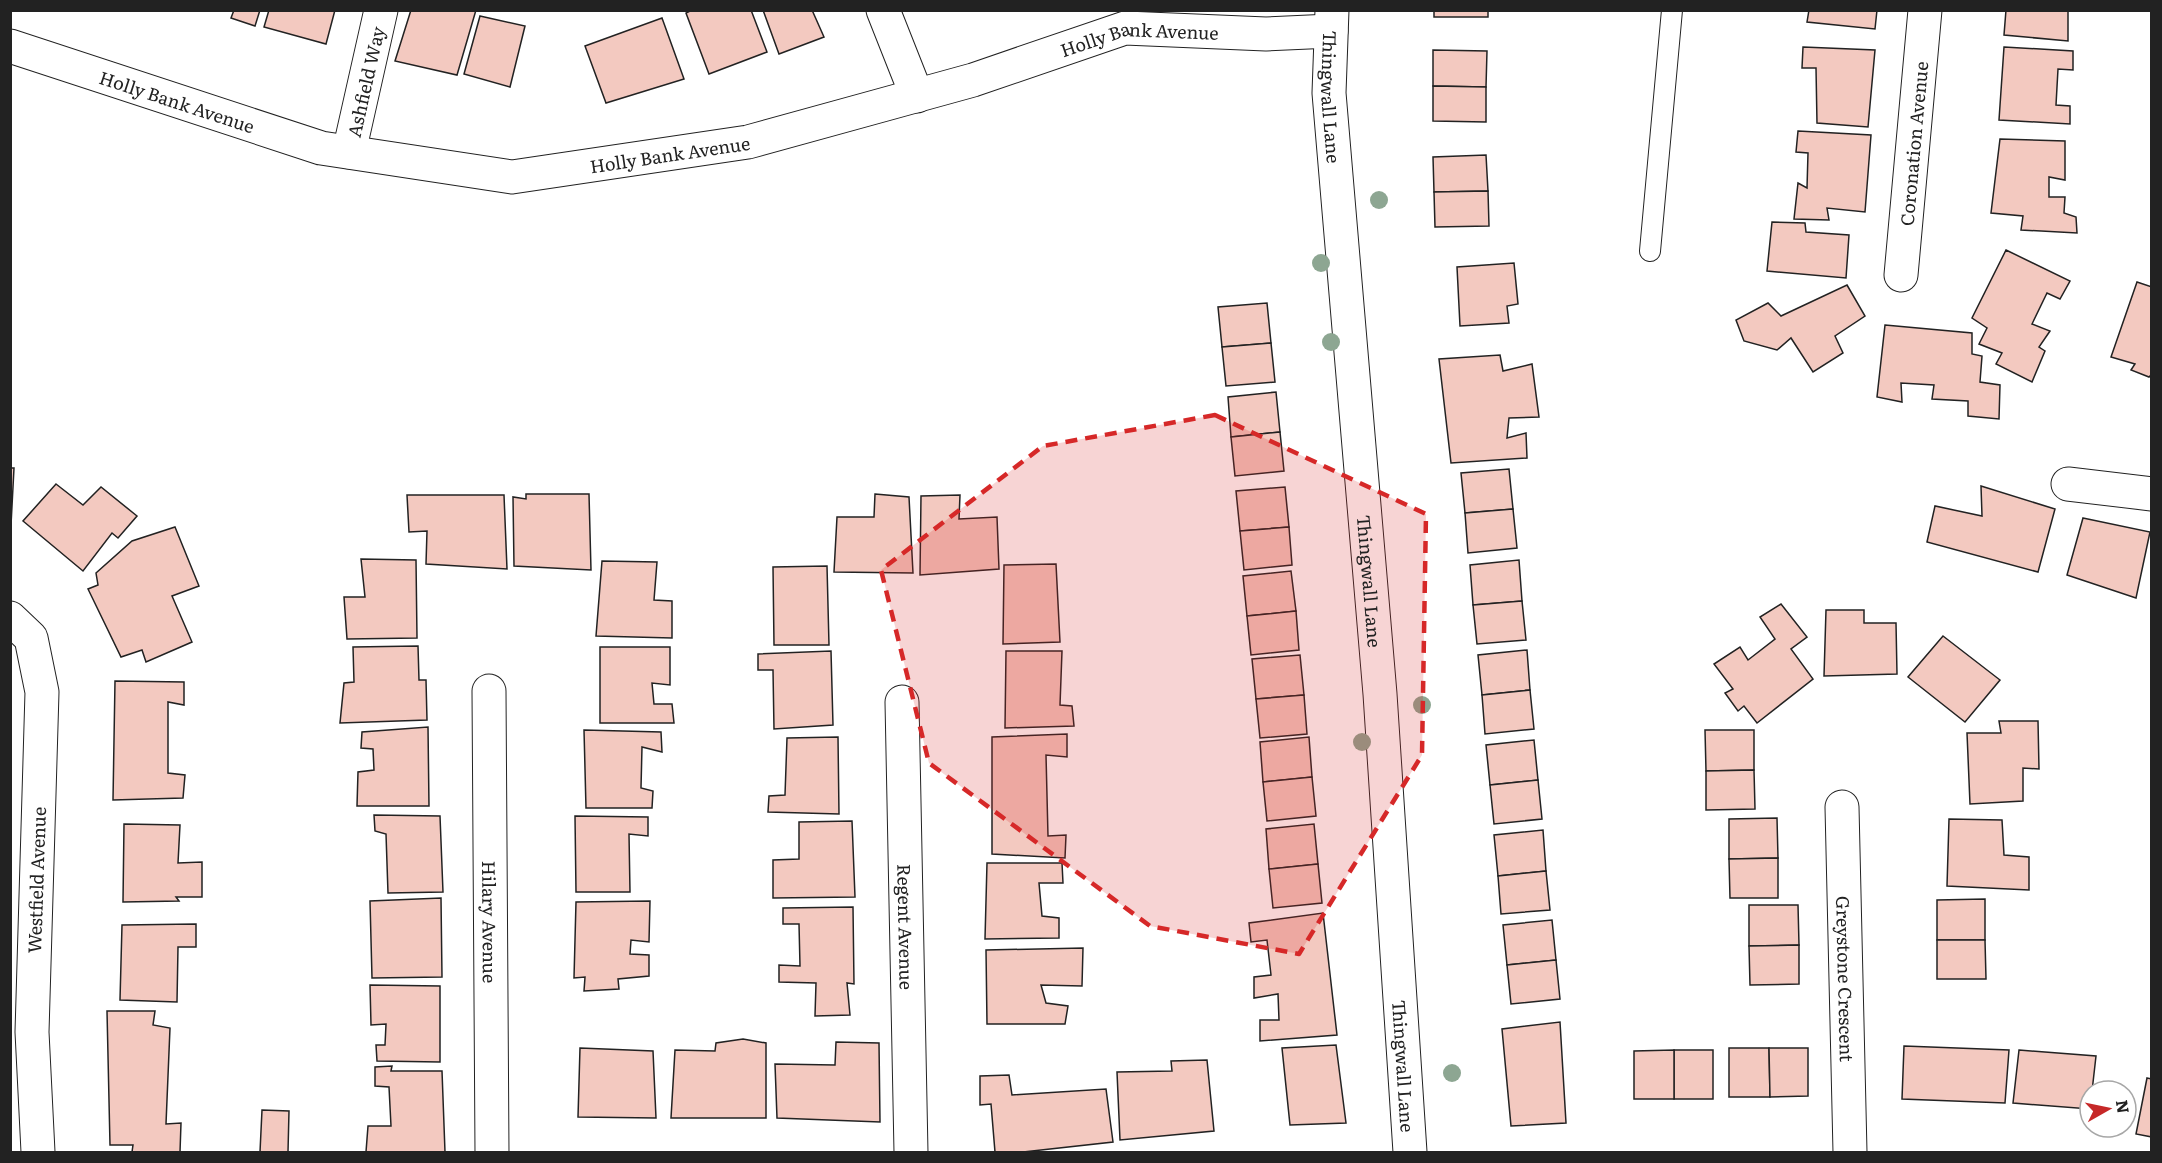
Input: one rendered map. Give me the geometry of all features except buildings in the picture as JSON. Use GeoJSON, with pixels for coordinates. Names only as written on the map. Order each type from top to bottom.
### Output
{"type":"FeatureCollection","features":[{"type":"Feature","properties":{"kind":"street","name":"Ashfield Way"},"geometry":{"type":"LineString","coordinates":[[349,152],[381,10]]}},
{"type":"Feature","properties":{"kind":"street"},"geometry":{"type":"LineString","coordinates":[[883,10],[917,96]]}},
{"type":"Feature","properties":{"kind":"street","name":"Coronation Avenue"},"geometry":{"type":"LineString","coordinates":[[1901,275],[1925,10]]}},
{"type":"Feature","properties":{"kind":"street","name":"Holly Bank Avenue"},"geometry":{"type":"LineString","coordinates":[[10,46],[321,148],[512,177],[748,142],[973,80],[1125,28],[1266,34],[1331,21]]}},
{"type":"Feature","properties":{"kind":"street","name":"Thingwall Lane"},"geometry":{"type":"LineString","coordinates":[[1331,21],[1329,93],[1379,682],[1410,1152]]}},
{"type":"Feature","properties":{"kind":"street"},"geometry":{"type":"LineString","coordinates":[[2068,484],[2151,494]]}},
{"type":"Feature","properties":{"kind":"street","name":"Westfield Avenue"},"geometry":{"type":"LineString","coordinates":[[10,618],[31,638],[42,692],[32,1032],[38,1152]]}},
{"type":"Feature","properties":{"kind":"street","name":"Hilary Avenue"},"geometry":{"type":"LineString","coordinates":[[489,691],[492,1152]]}},
{"type":"Feature","properties":{"kind":"street","name":"Regent Avenue"},"geometry":{"type":"LineString","coordinates":[[902,702],[911,1152]]}},
{"type":"Feature","properties":{"kind":"street","name":"Greystone Crescent"},"geometry":{"type":"LineString","coordinates":[[1842,807],[1850,1152]]}},
{"type":"Feature","properties":{"kind":"lane"},"geometry":{"type":"LineString","coordinates":[[1650,251],[1672,10]]}},
{"type":"Feature","properties":{"kind":"highlighted area"},"geometry":{"type":"Polygon","coordinates":[[[1215,415],[1426,514],[1422,755],[1299,954],[1150,926],[929,763],[881,570],[1043,446],[1215,415]]]}}]}
